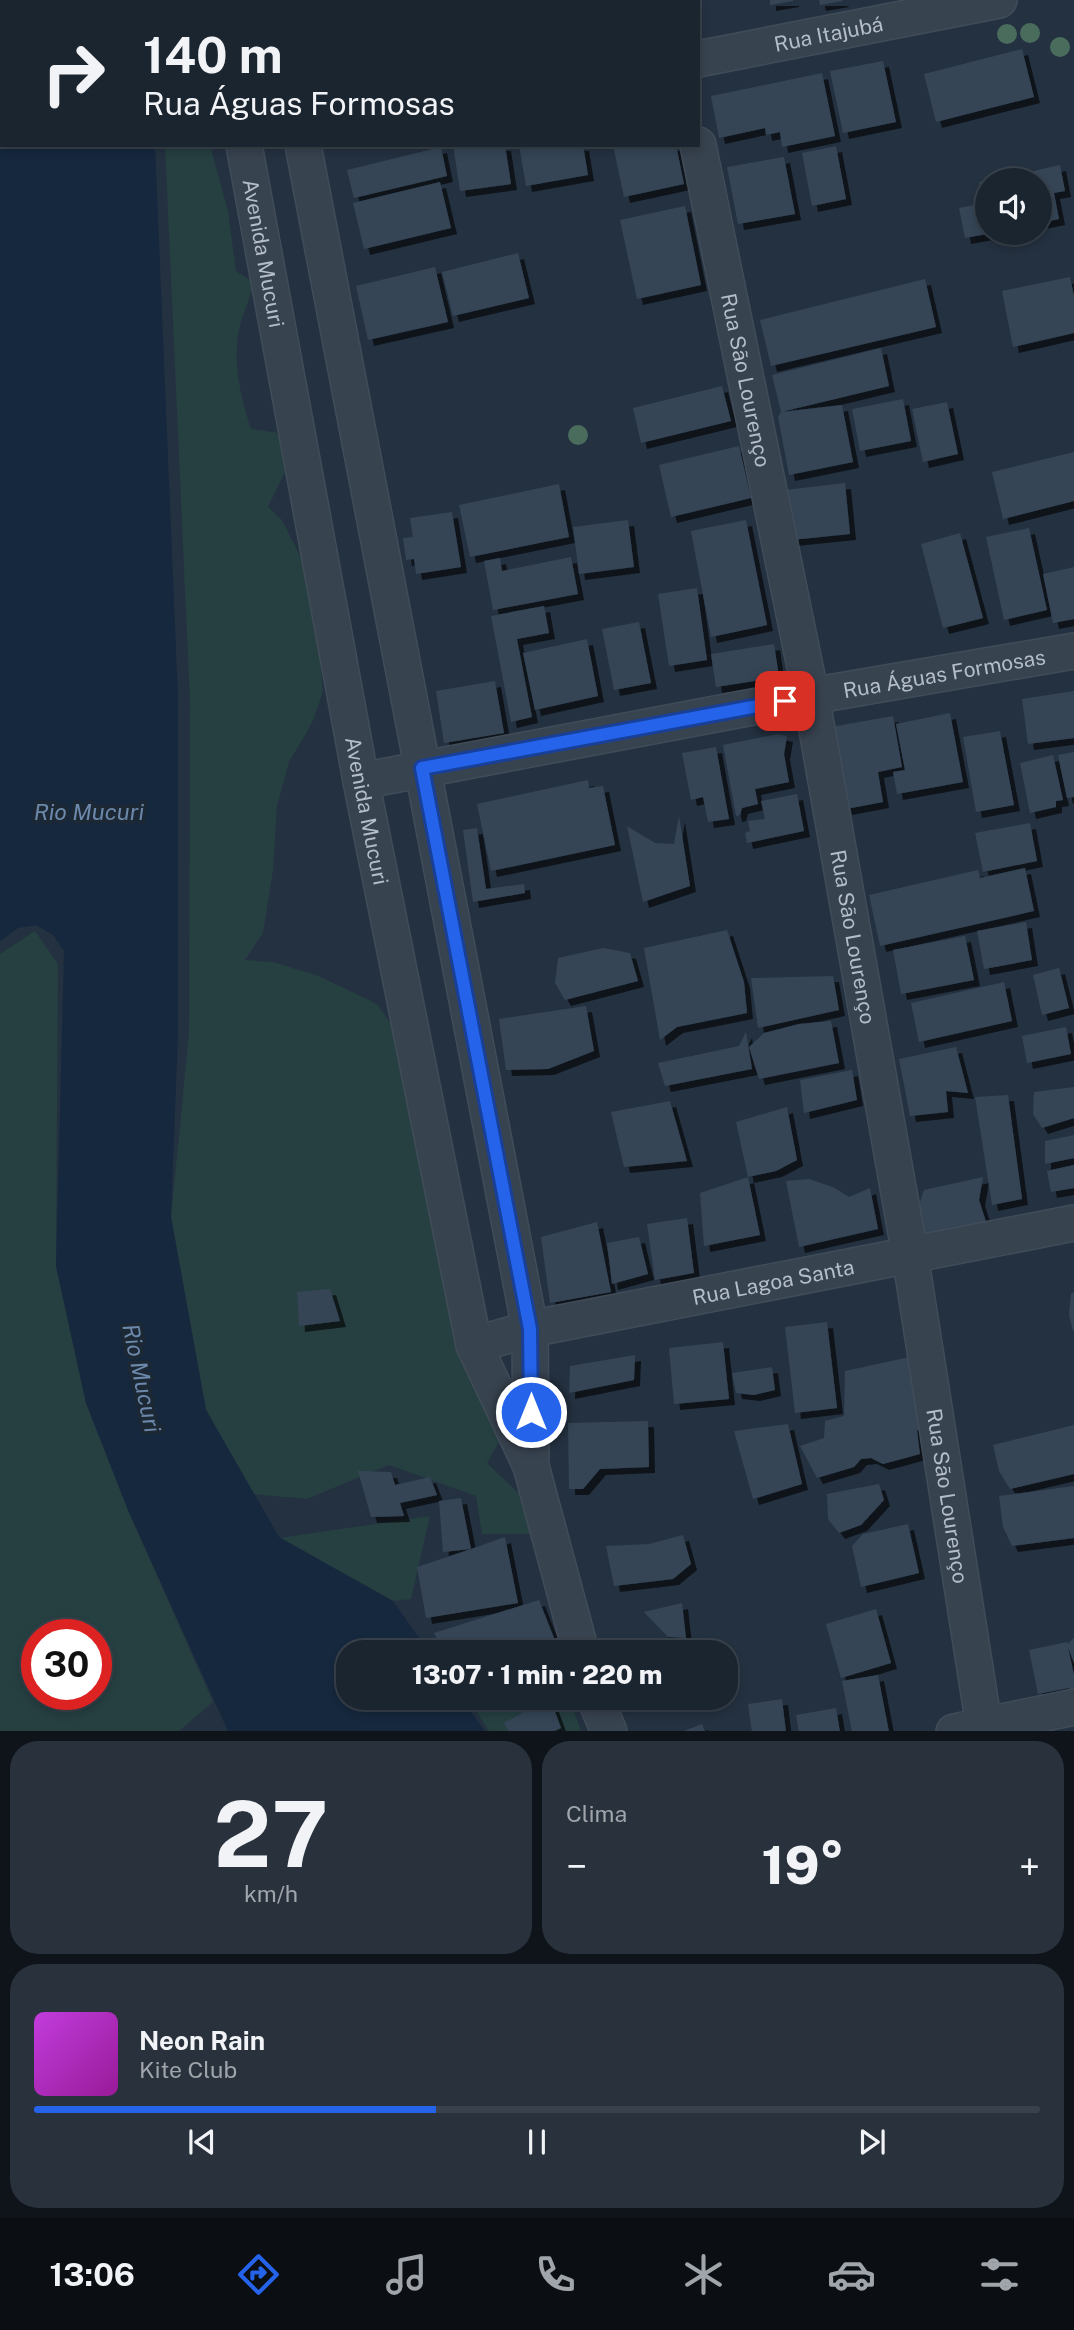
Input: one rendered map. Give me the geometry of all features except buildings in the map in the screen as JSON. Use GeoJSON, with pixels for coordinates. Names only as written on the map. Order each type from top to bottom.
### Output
{"type":"FeatureCollection","features":[{"type":"Feature","properties":{"kind":"street","name":"Rua Itajubá"},"geometry":{"type":"LineString","coordinates":[[700,59],[999,0]]}},
{"type":"Feature","properties":{"kind":"street"},"geometry":{"type":"LineString","coordinates":[[245,150],[271,147]]}},
{"type":"Feature","properties":{"kind":"street","name":"Avenida Mucuri"},"geometry":{"type":"LineString","coordinates":[[303,147],[530,1329],[531,1466]]}},
{"type":"Feature","properties":{"kind":"street","name":"Rua São Lourenço"},"geometry":{"type":"LineString","coordinates":[[698,147],[811,696],[910,1255],[974,1729]]}},
{"type":"Feature","properties":{"kind":"street","name":"Avenida Mucuri"},"geometry":{"type":"LineString","coordinates":[[245,150],[361,780],[474,1345],[531,1466],[578,1640]]}},
{"type":"Feature","properties":{"kind":"street","name":"Rua Águas Formosas"},"geometry":{"type":"LineString","coordinates":[[361,780],[811,696],[1074,651]]}},
{"type":"Feature","properties":{"kind":"street","name":"Rua Lagoa Santa"},"geometry":{"type":"LineString","coordinates":[[474,1345],[530,1329],[1074,1223]]}},
{"type":"Feature","properties":{"kind":"street"},"geometry":{"type":"LineString","coordinates":[[974,1729],[1074,1707]]}},
{"type":"Feature","properties":{"kind":"street"},"geometry":{"type":"LineString","coordinates":[[600,1710],[608,1731]]}},
{"type":"Feature","properties":{"kind":"green space"},"geometry":{"type":"Polygon","coordinates":[[[165,147],[211,147],[228,211],[236,271],[252,281],[238,336],[240,390],[251,429],[275,432],[288,441],[288,466],[268,507],[282,520],[305,566],[317,623],[323,692],[312,723],[289,762],[277,806],[273,871],[263,933],[245,960],[273,962],[319,976],[377,1004],[401,1037],[414,1104],[417,1151],[425,1163],[503,1435],[487,1463],[529,1503],[532,1534],[482,1534],[476,1496],[389,1465],[307,1499],[252,1494],[206,1410],[171,1217],[189,1033],[190,702],[165,147]]]}},
{"type":"Feature","properties":{"kind":"green space"},"geometry":{"type":"Polygon","coordinates":[[[35,931],[58,964],[56,1266],[86,1403],[128,1510],[213,1702],[179,1731],[0,1731],[0,954],[35,931]]]}},
{"type":"Feature","properties":{"kind":"green space"},"geometry":{"type":"Polygon","coordinates":[[[430,1516],[411,1599],[393,1601],[279,1538],[430,1516]]]}},
{"type":"Feature","properties":{"kind":"green space"},"geometry":{"type":"Polygon","coordinates":[[[476,1710],[573,1710],[581,1731],[489,1731],[476,1710]]]}},
{"type":"Feature","properties":{"kind":"water","name":"Rio Mucuri"},"geometry":{"type":"Polygon","coordinates":[[[0,147],[155,147],[178,698],[178,1034],[171,1217],[206,1410],[279,1537],[393,1601],[421,1640],[336,1640],[336,1710],[470,1710],[485,1731],[228,1731],[128,1510],[86,1403],[56,1266],[64,951],[53,935],[36,925],[18,928],[0,941],[0,147]]]}},
{"type":"Feature","properties":{"kind":"route"},"geometry":{"type":"LineString","coordinates":[[531,1412],[530,1329],[422,768],[785,701]]}}]}
